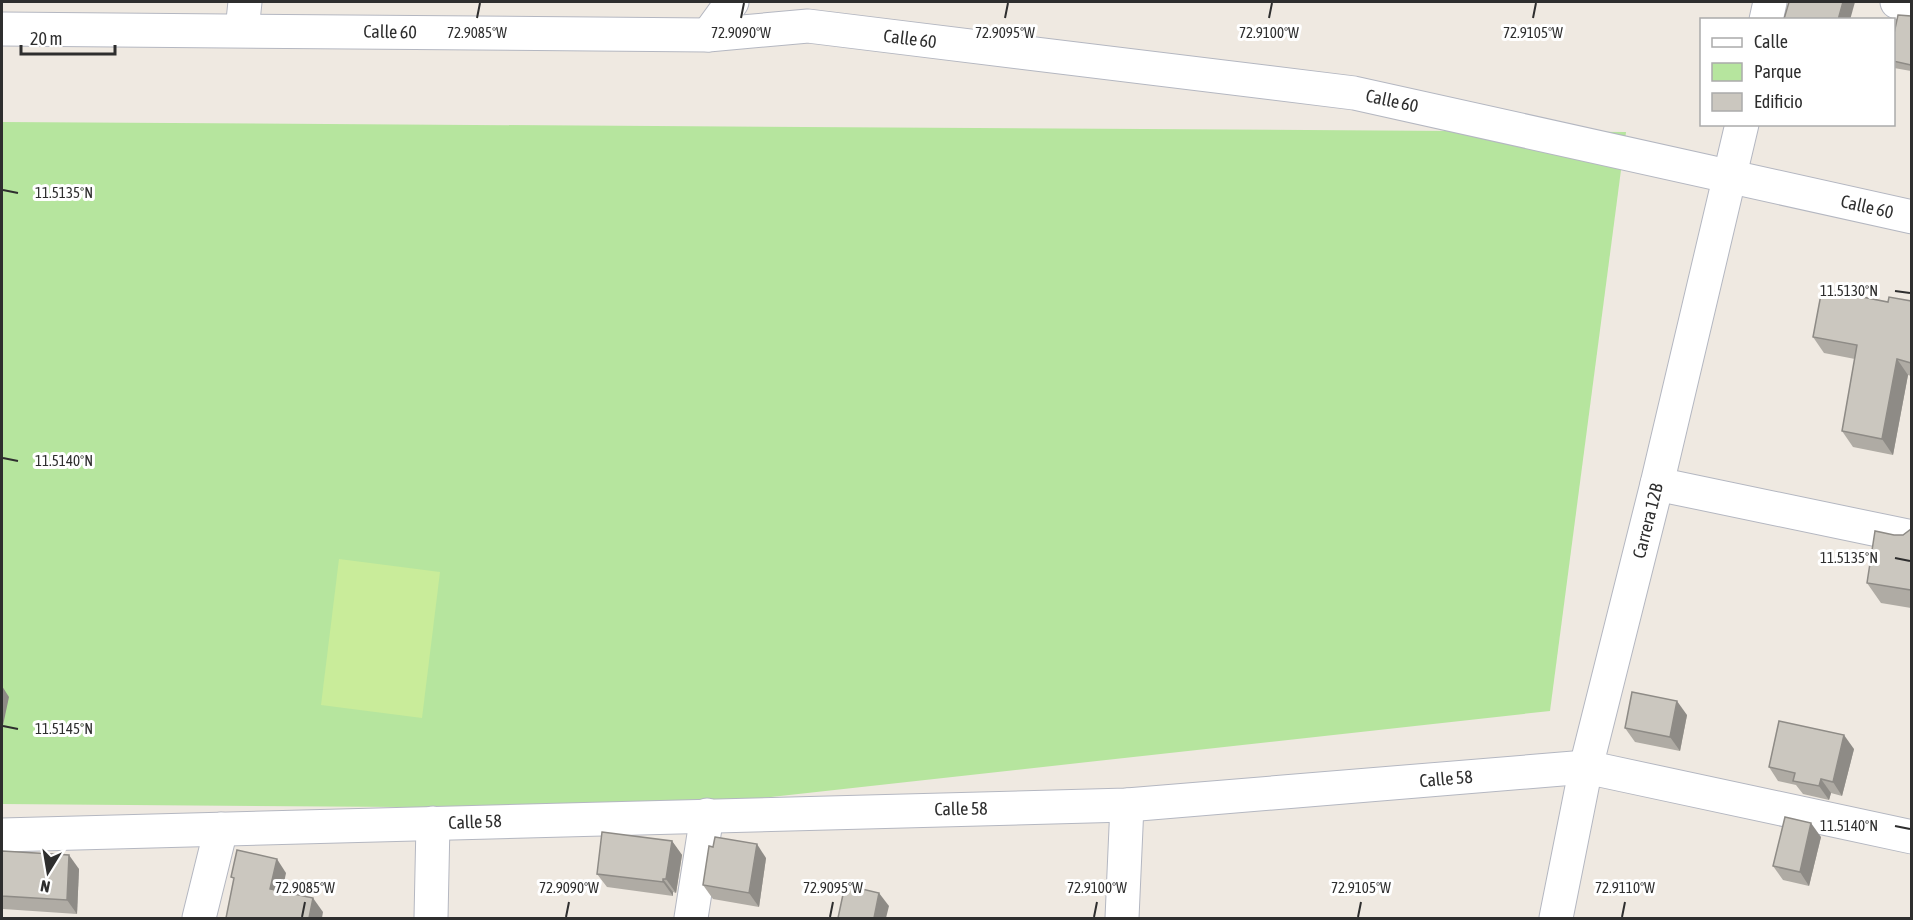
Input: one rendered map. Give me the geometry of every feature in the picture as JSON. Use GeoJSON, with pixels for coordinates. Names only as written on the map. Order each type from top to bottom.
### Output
{"type":"FeatureCollection","features":[{"type":"Feature","properties":{"kind":"street"},"geometry":{"type":"LineString","coordinates":[[708,35],[732,2]]}},
{"type":"Feature","properties":{"kind":"street"},"geometry":{"type":"LineString","coordinates":[[1766,18],[1770,2]]}},
{"type":"Feature","properties":{"kind":"street"},"geometry":{"type":"LineString","coordinates":[[1897,2],[1911,5]]}},
{"type":"Feature","properties":{"kind":"street","name":"Calle 60"},"geometry":{"type":"LineString","coordinates":[[2,29],[244,16],[708,35],[803,14],[1354,93],[1911,217]]}},
{"type":"Feature","properties":{"kind":"street","name":"Carrera 12B"},"geometry":{"type":"LineString","coordinates":[[1556,918],[1586,767],[1658,484],[1742,126]]}},
{"type":"Feature","properties":{"kind":"street"},"geometry":{"type":"LineString","coordinates":[[1658,484],[1911,537]]}},
{"type":"Feature","properties":{"kind":"street","name":"Calle 58"},"geometry":{"type":"LineString","coordinates":[[2,835],[707,815],[1127,806],[1586,767],[1911,837]]}},
{"type":"Feature","properties":{"kind":"street"},"geometry":{"type":"LineString","coordinates":[[1122,918],[1127,806]]}},
{"type":"Feature","properties":{"kind":"street"},"geometry":{"type":"LineString","coordinates":[[691,918],[707,815]]}},
{"type":"Feature","properties":{"kind":"street"},"geometry":{"type":"LineString","coordinates":[[431,918],[433,823]]}},
{"type":"Feature","properties":{"kind":"street"},"geometry":{"type":"LineString","coordinates":[[199,918],[221,829]]}},
{"type":"Feature","properties":{"kind":"green space"},"geometry":{"type":"Polygon","coordinates":[[[2,122],[1626,132],[1550,711],[662,809],[2,804],[2,122]]]}},
{"type":"Feature","properties":{"kind":"green space"},"geometry":{"type":"Polygon","coordinates":[[[339,559],[440,572],[422,718],[321,705],[339,559]]]}},
{"type":"Feature","properties":{"kind":"building"},"geometry":{"type":"Polygon","coordinates":[[[1789,2],[1843,2],[1839,18],[1784,18],[1789,2]]]}},
{"type":"Feature","properties":{"kind":"building"},"geometry":{"type":"Polygon","coordinates":[[[1898,15],[1911,16],[1911,65],[1895,61],[1895,29],[1898,15]]]}},
{"type":"Feature","properties":{"kind":"building"},"geometry":{"type":"Polygon","coordinates":[[[1822,289],[1888,302],[1889,297],[1911,301],[1911,363],[1897,359],[1882,439],[1842,431],[1857,345],[1813,337],[1822,289]]]}},
{"type":"Feature","properties":{"kind":"building"},"geometry":{"type":"Polygon","coordinates":[[[1911,529],[1911,590],[1867,583],[1875,531],[1903,535],[1911,529]]]}},
{"type":"Feature","properties":{"kind":"building"},"geometry":{"type":"Polygon","coordinates":[[[1632,692],[1677,701],[1670,737],[1625,728],[1632,692]]]}},
{"type":"Feature","properties":{"kind":"building"},"geometry":{"type":"Polygon","coordinates":[[[1779,721],[1844,735],[1833,782],[1821,779],[1819,786],[1793,781],[1795,773],[1769,767],[1779,721]]]}},
{"type":"Feature","properties":{"kind":"building"},"geometry":{"type":"Polygon","coordinates":[[[1785,817],[1811,823],[1800,872],[1773,866],[1785,817]]]}},
{"type":"Feature","properties":{"kind":"building"},"geometry":{"type":"Polygon","coordinates":[[[602,832],[672,841],[666,879],[663,879],[663,882],[597,874],[602,832]]]}},
{"type":"Feature","properties":{"kind":"building"},"geometry":{"type":"Polygon","coordinates":[[[715,837],[757,844],[749,893],[703,885],[709,846],[713,847],[715,837]]]}},
{"type":"Feature","properties":{"kind":"building"},"geometry":{"type":"Polygon","coordinates":[[[237,850],[277,859],[270,889],[313,898],[309,918],[226,918],[237,850]]]}},
{"type":"Feature","properties":{"kind":"building"},"geometry":{"type":"Polygon","coordinates":[[[2,851],[69,855],[67,900],[2,896],[2,851]]]}},
{"type":"Feature","properties":{"kind":"building"},"geometry":{"type":"Polygon","coordinates":[[[845,885],[879,893],[874,918],[838,918],[845,885]]]}}]}
